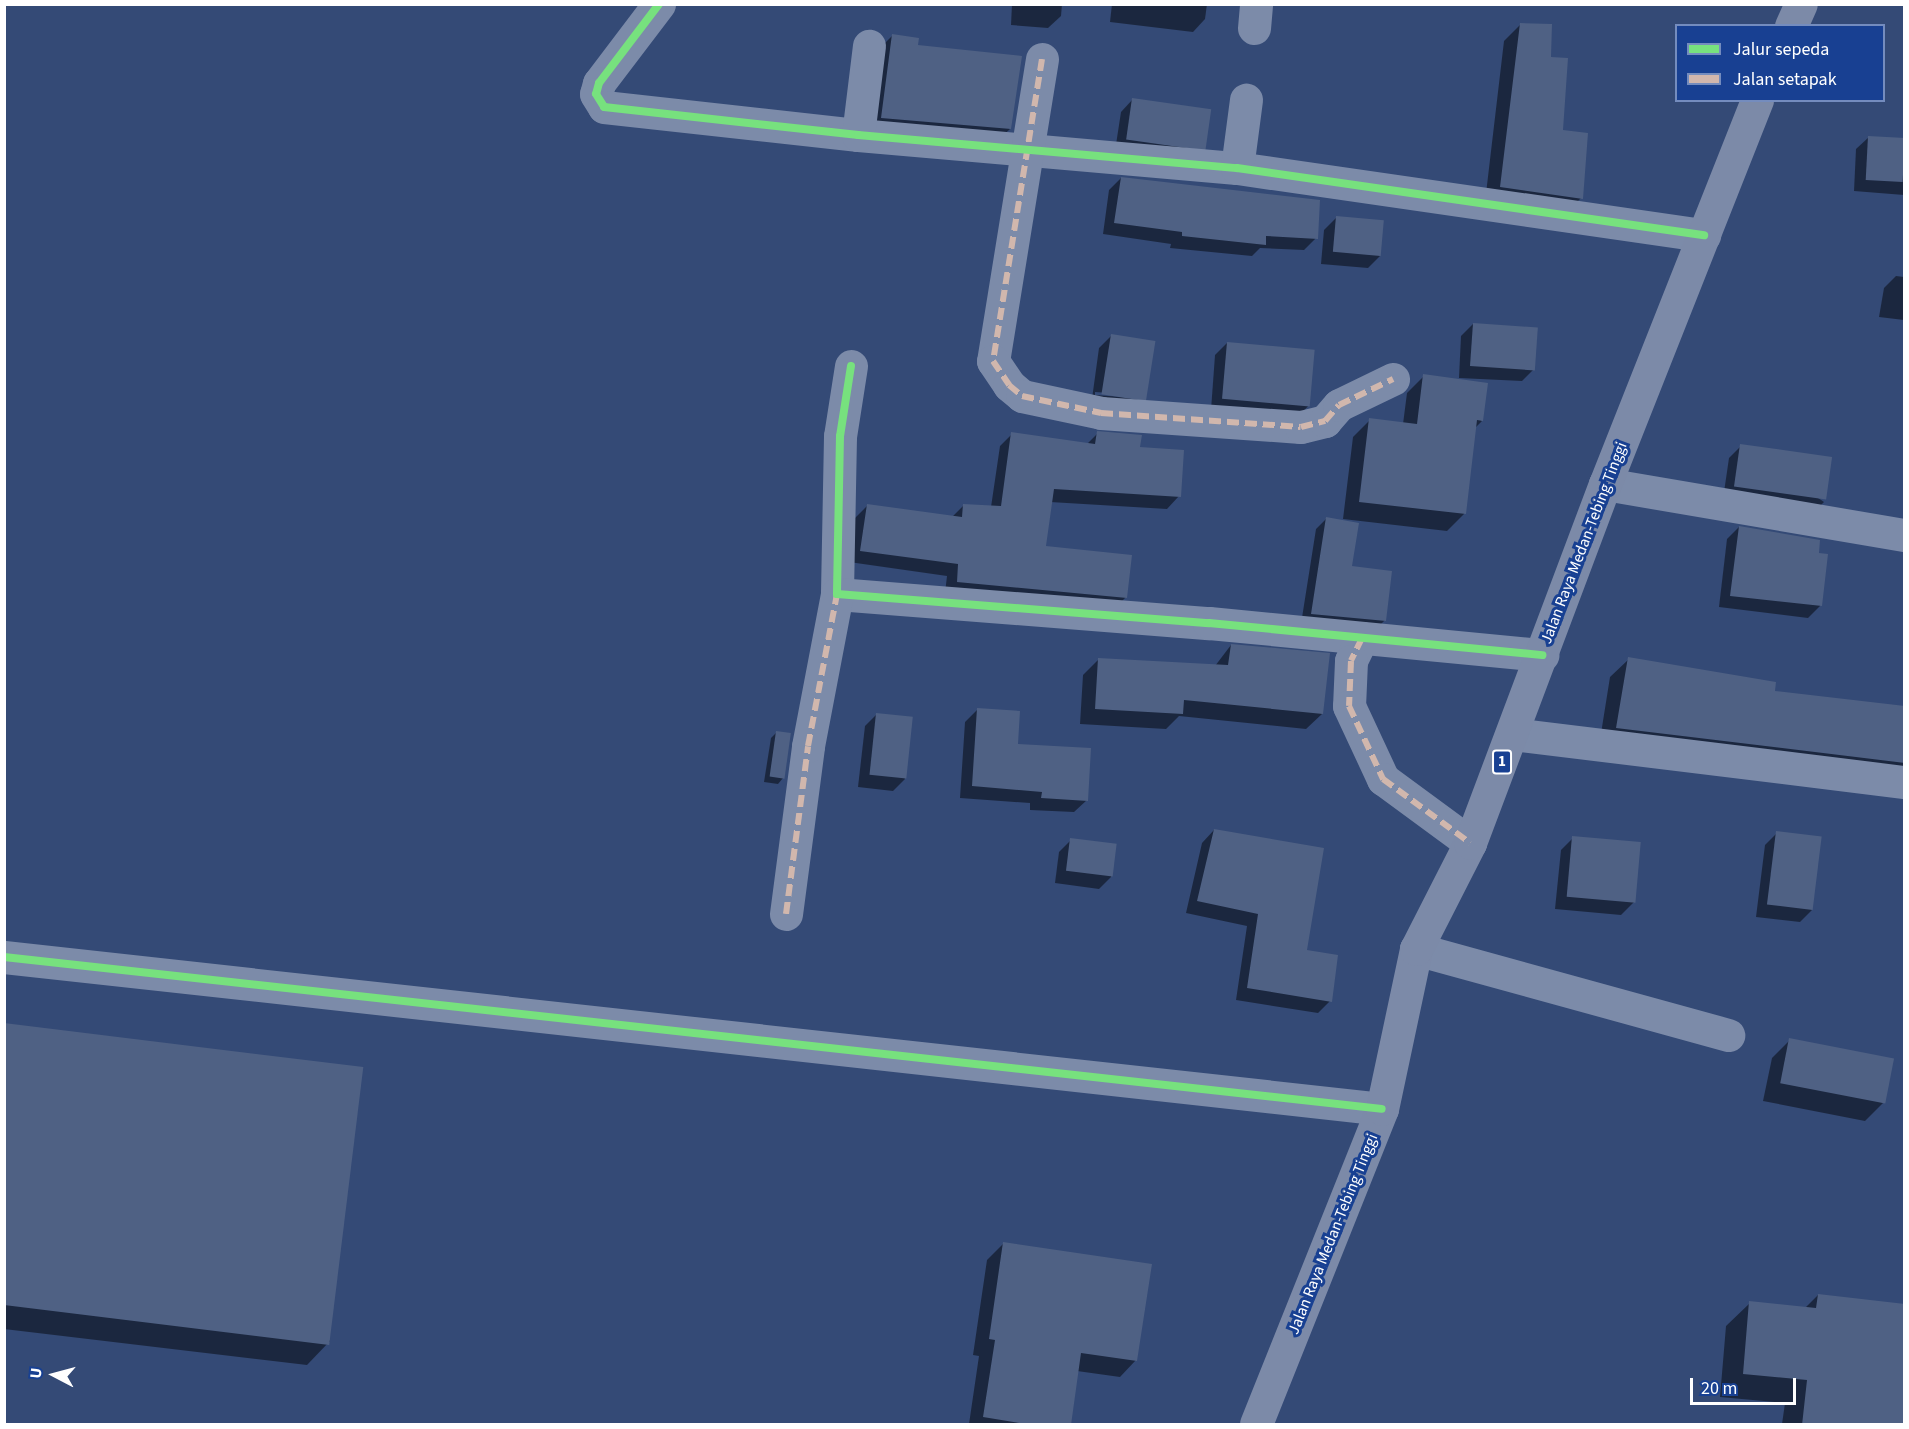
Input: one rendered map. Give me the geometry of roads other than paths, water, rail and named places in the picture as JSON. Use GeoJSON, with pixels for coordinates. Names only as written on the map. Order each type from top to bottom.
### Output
{"type":"FeatureCollection","features":[{"type":"Feature","properties":{"kind":"highway"},"geometry":{"type":"LineString","coordinates":[[1792,24],[1802,4]]}},
{"type":"Feature","properties":{"kind":"highway","name":"Jalan Raya Medan-Tebing Tinggi"},"geometry":{"type":"LineString","coordinates":[[1256,1425],[1382,1109],[1416,950],[1470,843],[1514,734],[1605,484],[1756,102]]}},
{"type":"Feature","properties":{"kind":"street"},"geometry":{"type":"LineString","coordinates":[[659,4],[599,83],[596,94],[604,107],[858,135],[1029,147],[1237,168],[1704,235]]}},
{"type":"Feature","properties":{"kind":"street"},"geometry":{"type":"LineString","coordinates":[[858,135],[869,46]]}},
{"type":"Feature","properties":{"kind":"street"},"geometry":{"type":"LineString","coordinates":[[1042,59],[993,361],[999,375],[1022,396],[1101,413],[1301,427],[1325,421],[1339,405],[1393,379]]}},
{"type":"Feature","properties":{"kind":"street"},"geometry":{"type":"LineString","coordinates":[[1237,168],[1246,100]]}},
{"type":"Feature","properties":{"kind":"street"},"geometry":{"type":"LineString","coordinates":[[786,914],[808,746],[837,594],[840,435],[851,366]]}},
{"type":"Feature","properties":{"kind":"street"},"geometry":{"type":"LineString","coordinates":[[1605,484],[1905,535]]}},
{"type":"Feature","properties":{"kind":"street"},"geometry":{"type":"LineString","coordinates":[[837,594],[1542,655]]}},
{"type":"Feature","properties":{"kind":"street"},"geometry":{"type":"LineString","coordinates":[[1362,638],[1351,661],[1349,705],[1383,779],[1470,843]]}},
{"type":"Feature","properties":{"kind":"street"},"geometry":{"type":"LineString","coordinates":[[1514,734],[1905,782]]}},
{"type":"Feature","properties":{"kind":"street"},"geometry":{"type":"LineString","coordinates":[[1416,950],[1728,1035]]}},
{"type":"Feature","properties":{"kind":"street"},"geometry":{"type":"LineString","coordinates":[[4,957],[1382,1109]]}}]}
